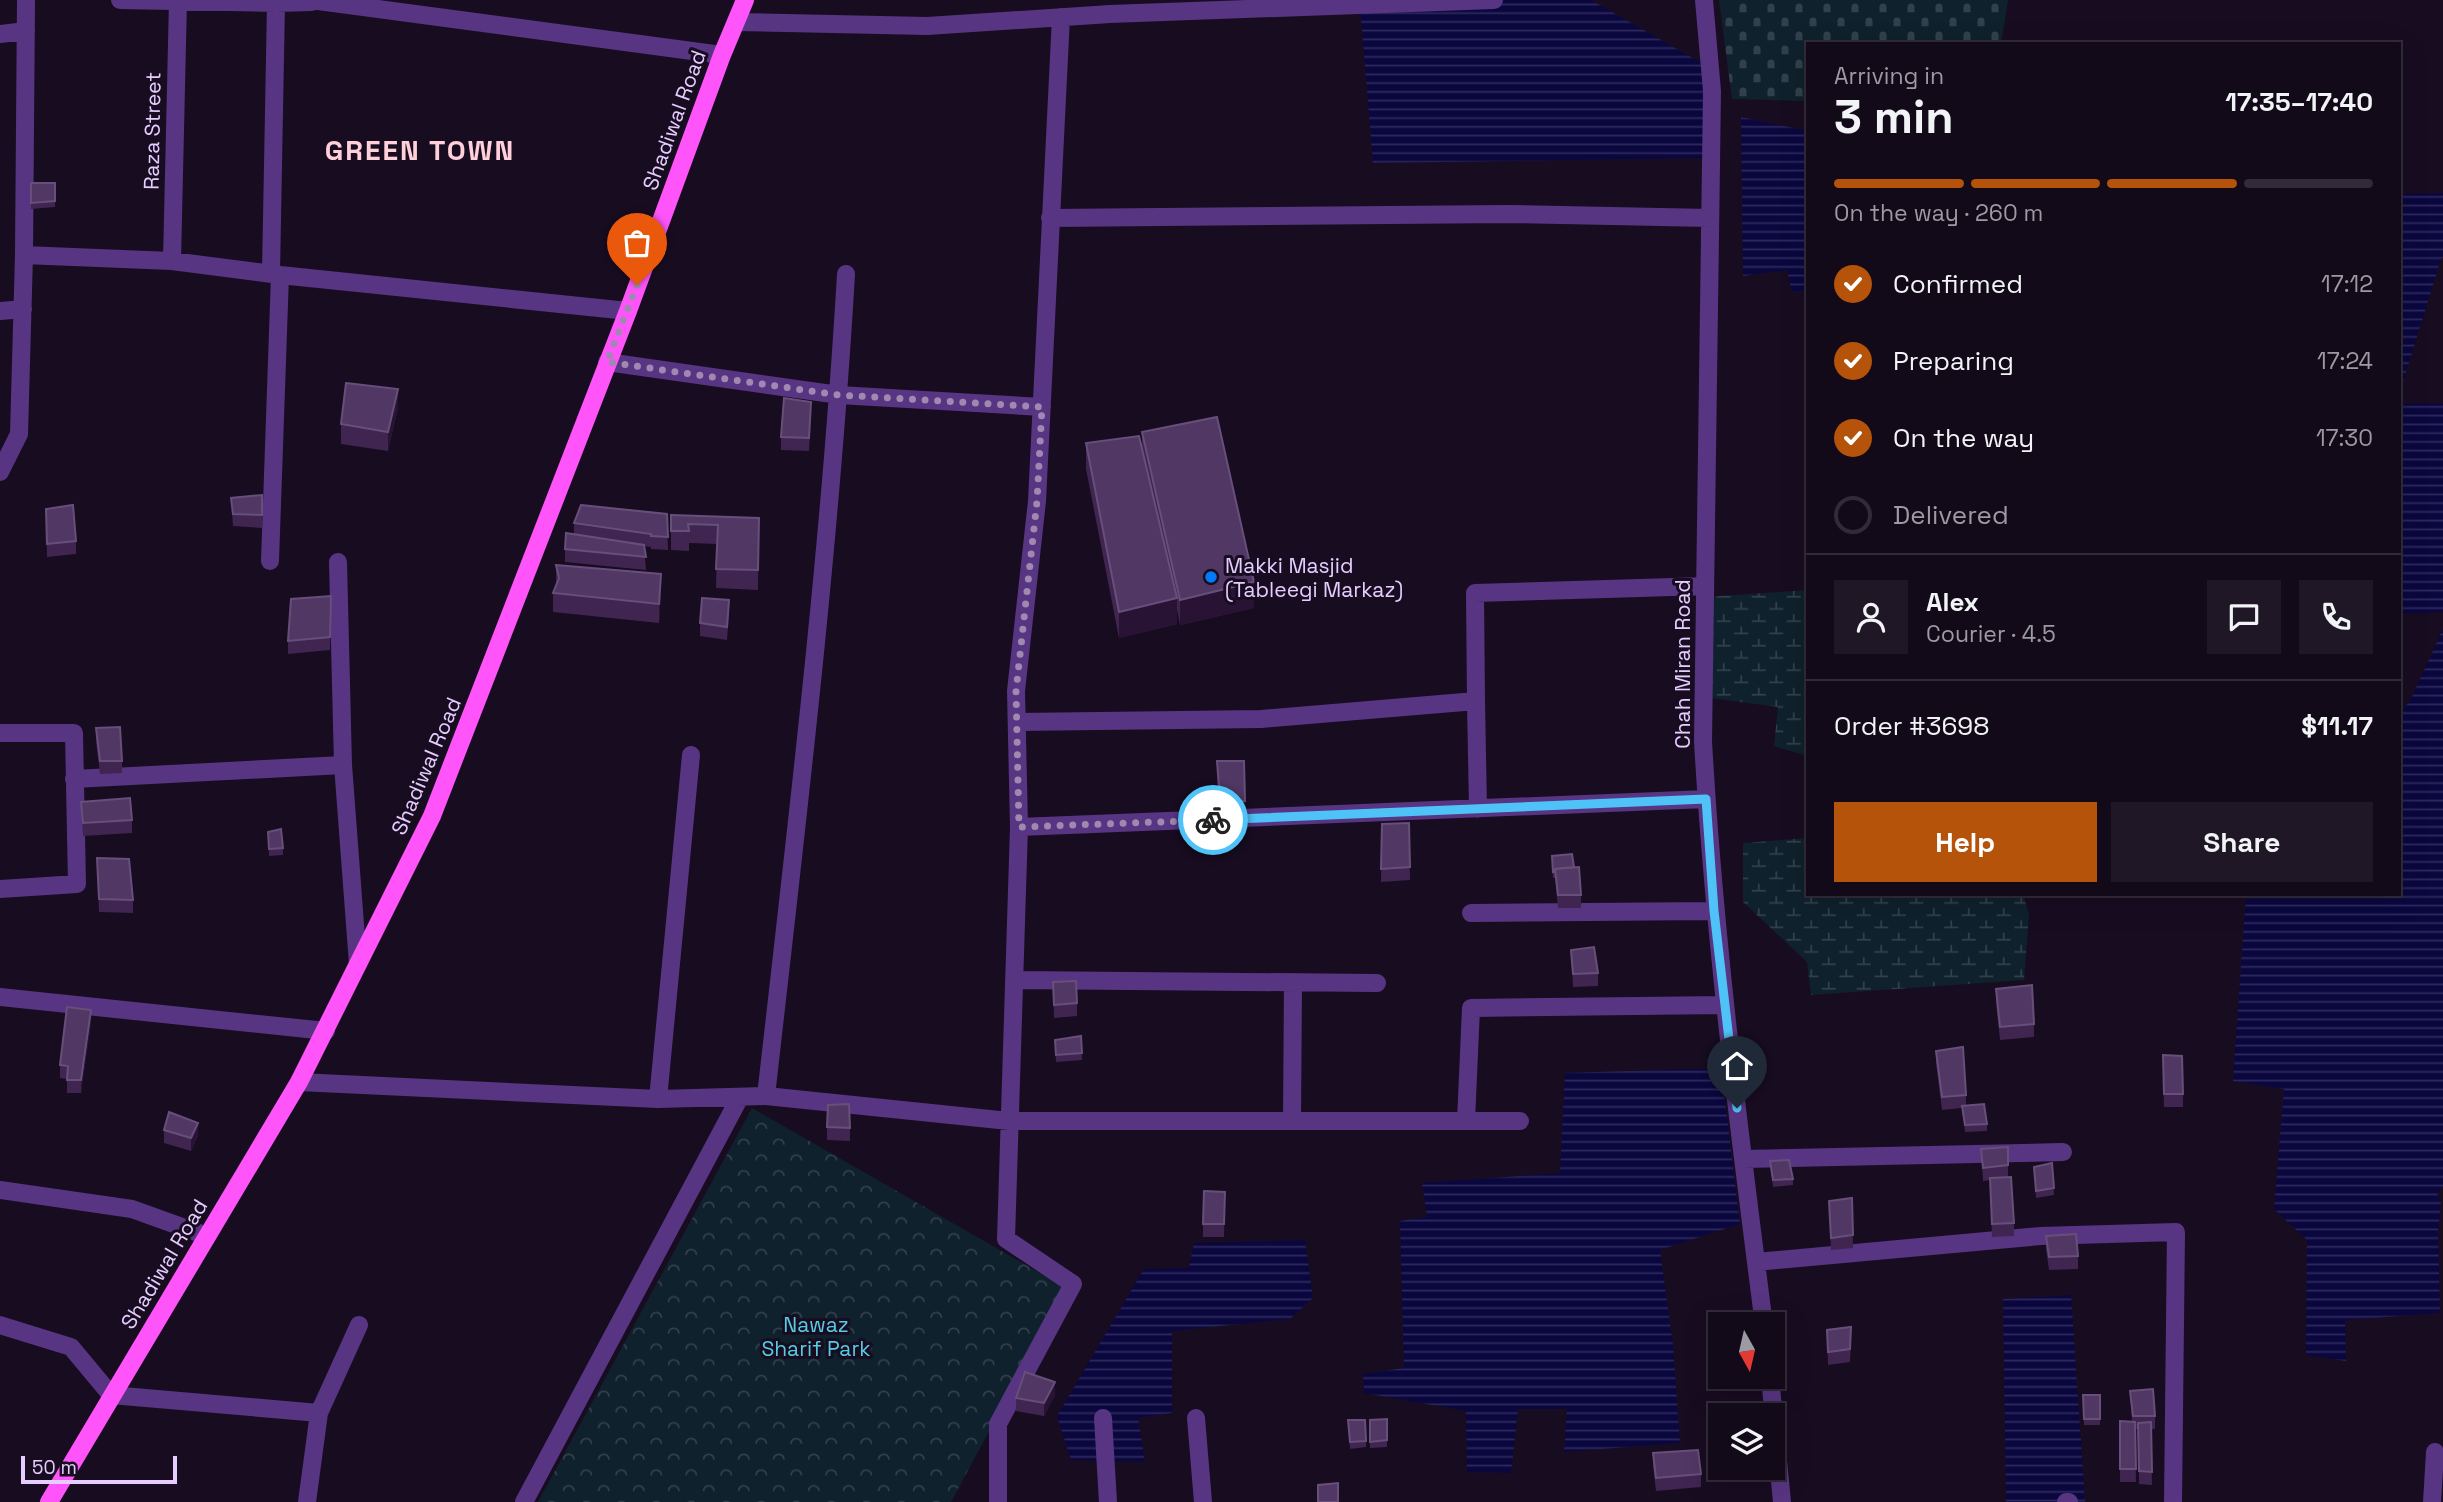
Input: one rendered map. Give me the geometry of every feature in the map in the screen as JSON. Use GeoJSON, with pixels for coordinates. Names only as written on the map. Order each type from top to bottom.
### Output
{"type":"FeatureCollection","features":[{"type":"Feature","properties":{"kind":"main road","name":"Shadiwal Road"},"geometry":{"type":"LineString","coordinates":[[49,1502],[299,1083],[432,816],[628,311],[722,55],[745,0]]}},
{"type":"Feature","properties":{"kind":"street"},"geometry":{"type":"LineString","coordinates":[[0,472],[19,434],[24,255],[26,0]]}},
{"type":"Feature","properties":{"kind":"street"},"geometry":{"type":"LineString","coordinates":[[120,0],[276,3],[312,1],[722,55]]}},
{"type":"Feature","properties":{"kind":"street"},"geometry":{"type":"LineString","coordinates":[[737,22],[927,26],[1061,17],[1494,0]]}},
{"type":"Feature","properties":{"kind":"street","name":"Chah Miran Road"},"geometry":{"type":"LineString","coordinates":[[1704,0],[1712,91],[1703,741],[1714,911],[1762,1312]]}},
{"type":"Feature","properties":{"kind":"street","name":"Raza Street"},"geometry":{"type":"LineString","coordinates":[[172,261],[178,1]]}},
{"type":"Feature","properties":{"kind":"street"},"geometry":{"type":"LineString","coordinates":[[270,561],[276,274],[276,3]]}},
{"type":"Feature","properties":{"kind":"street"},"geometry":{"type":"LineString","coordinates":[[998,1502],[999,1424],[1073,1284],[1006,1239],[1019,827],[1016,691],[1037,501],[1061,17]]}},
{"type":"Feature","properties":{"kind":"street"},"geometry":{"type":"LineString","coordinates":[[0,34],[26,31]]}},
{"type":"Feature","properties":{"kind":"street"},"geometry":{"type":"LineString","coordinates":[[1050,218],[1508,214],[1710,218]]}},
{"type":"Feature","properties":{"kind":"street"},"geometry":{"type":"LineString","coordinates":[[24,255],[172,261],[628,311]]}},
{"type":"Feature","properties":{"kind":"street"},"geometry":{"type":"LineString","coordinates":[[766,1096],[807,741],[839,395],[846,274]]}},
{"type":"Feature","properties":{"kind":"street"},"geometry":{"type":"LineString","coordinates":[[0,311],[23,309]]}},
{"type":"Feature","properties":{"kind":"street"},"geometry":{"type":"LineString","coordinates":[[607,362],[839,395],[1042,407]]}},
{"type":"Feature","properties":{"kind":"street"},"geometry":{"type":"LineString","coordinates":[[0,437],[19,434]]}},
{"type":"Feature","properties":{"kind":"street"},"geometry":{"type":"LineString","coordinates":[[338,562],[343,765],[358,964]]}},
{"type":"Feature","properties":{"kind":"street"},"geometry":{"type":"LineString","coordinates":[[1478,809],[1475,593],[1705,586]]}},
{"type":"Feature","properties":{"kind":"street"},"geometry":{"type":"LineString","coordinates":[[1017,722],[1261,719],[1476,701]]}},
{"type":"Feature","properties":{"kind":"street"},"geometry":{"type":"LineString","coordinates":[[0,733],[74,733],[77,884],[0,889]]}},
{"type":"Feature","properties":{"kind":"street"},"geometry":{"type":"LineString","coordinates":[[658,1099],[691,755]]}},
{"type":"Feature","properties":{"kind":"street"},"geometry":{"type":"LineString","coordinates":[[74,779],[343,765]]}},
{"type":"Feature","properties":{"kind":"street"},"geometry":{"type":"LineString","coordinates":[[1019,827],[1706,799]]}},
{"type":"Feature","properties":{"kind":"street"},"geometry":{"type":"LineString","coordinates":[[1471,913],[1714,911]]}},
{"type":"Feature","properties":{"kind":"street"},"geometry":{"type":"LineString","coordinates":[[1014,980],[1377,982]]}},
{"type":"Feature","properties":{"kind":"street"},"geometry":{"type":"LineString","coordinates":[[1292,1121],[1293,982]]}},
{"type":"Feature","properties":{"kind":"street"},"geometry":{"type":"LineString","coordinates":[[0,998],[326,1031]]}},
{"type":"Feature","properties":{"kind":"street"},"geometry":{"type":"LineString","coordinates":[[1466,1121],[1471,1008],[1725,1005]]}},
{"type":"Feature","properties":{"kind":"street"},"geometry":{"type":"LineString","coordinates":[[299,1083],[658,1099],[766,1096],[1009,1121],[1520,1121]]}},
{"type":"Feature","properties":{"kind":"street"},"geometry":{"type":"LineString","coordinates":[[524,1502],[740,1097]]}},
{"type":"Feature","properties":{"kind":"street"},"geometry":{"type":"LineString","coordinates":[[1743,1159],[2063,1152]]}},
{"type":"Feature","properties":{"kind":"street"},"geometry":{"type":"LineString","coordinates":[[0,1190],[132,1209],[207,1236]]}},
{"type":"Feature","properties":{"kind":"street"},"geometry":{"type":"LineString","coordinates":[[1756,1262],[2041,1236],[2176,1232],[2173,1502]]}},
{"type":"Feature","properties":{"kind":"street"},"geometry":{"type":"LineString","coordinates":[[0,1325],[71,1346],[111,1395],[319,1413]]}},
{"type":"Feature","properties":{"kind":"street"},"geometry":{"type":"LineString","coordinates":[[307,1502],[319,1413],[359,1325]]}},
{"type":"Feature","properties":{"kind":"street"},"geometry":{"type":"LineString","coordinates":[[1771,1390],[1782,1502]]}},
{"type":"Feature","properties":{"kind":"street"},"geometry":{"type":"LineString","coordinates":[[1103,1418],[1108,1502]]}},
{"type":"Feature","properties":{"kind":"street"},"geometry":{"type":"LineString","coordinates":[[1196,1418],[1203,1502]]}},
{"type":"Feature","properties":{"kind":"street"},"geometry":{"type":"LineString","coordinates":[[2432,1502],[2435,1452]]}},
{"type":"Feature","properties":{"kind":"green space"},"geometry":{"type":"Polygon","coordinates":[[[1719,0],[2008,0],[2001,42],[1806,42],[1806,101],[1732,99],[1719,0]]]}},
{"type":"Feature","properties":{"kind":"green space"},"geometry":{"type":"Polygon","coordinates":[[[1806,590],[1806,755],[1774,746],[1778,707],[1704,697],[1705,597],[1806,590]]]}},
{"type":"Feature","properties":{"kind":"green space"},"geometry":{"type":"Polygon","coordinates":[[[1806,838],[1806,896],[2024,896],[2029,915],[2024,980],[1811,995],[1807,962],[1743,902],[1743,843],[1806,838]]]}},
{"type":"Feature","properties":{"kind":"green space","name":"Nawaz Sharif Park"},"geometry":{"type":"Polygon","coordinates":[[[752,1108],[1066,1288],[951,1502],[538,1502],[752,1108]]]}},
{"type":"Feature","properties":{"kind":"shaded area"},"geometry":{"type":"Polygon","coordinates":[[[1334,0],[1591,0],[1710,68],[1710,158],[1373,163],[1360,6],[1334,0]]]}},
{"type":"Feature","properties":{"kind":"shaded area"},"geometry":{"type":"Polygon","coordinates":[[[1741,117],[1806,131],[1806,292],[1792,292],[1787,270],[1743,276],[1741,117]]]}},
{"type":"Feature","properties":{"kind":"shaded area"},"geometry":{"type":"Polygon","coordinates":[[[2443,193],[2443,258],[2401,389],[2401,194],[2443,193]]]}},
{"type":"Feature","properties":{"kind":"shaded area"},"geometry":{"type":"Polygon","coordinates":[[[2443,403],[2443,612],[2401,614],[2401,404],[2443,403]]]}},
{"type":"Feature","properties":{"kind":"shaded area"},"geometry":{"type":"Polygon","coordinates":[[[2443,629],[2443,1187],[2437,1194],[2441,1201],[2438,1231],[2440,1313],[2345,1320],[2346,1361],[2306,1355],[2307,1240],[2274,1209],[2284,1089],[2233,1081],[2246,896],[2401,896],[2401,712],[2410,701],[2443,629]]]}},
{"type":"Feature","properties":{"kind":"shaded area"},"geometry":{"type":"Polygon","coordinates":[[[1721,1068],[1740,1224],[1660,1250],[1673,1346],[1680,1443],[1564,1452],[1567,1409],[1518,1409],[1511,1473],[1467,1472],[1466,1411],[1364,1393],[1363,1374],[1404,1368],[1400,1221],[1427,1217],[1422,1183],[1560,1173],[1565,1073],[1721,1068]]]}},
{"type":"Feature","properties":{"kind":"shaded area"},"geometry":{"type":"Polygon","coordinates":[[[1305,1240],[1313,1298],[1290,1319],[1172,1331],[1172,1413],[1138,1418],[1145,1462],[1071,1460],[1057,1416],[1144,1269],[1189,1268],[1194,1243],[1305,1240]]]}},
{"type":"Feature","properties":{"kind":"shaded area"},"geometry":{"type":"Polygon","coordinates":[[[2071,1295],[2085,1502],[2006,1502],[2003,1299],[2071,1295]]]}},
{"type":"Feature","properties":{"kind":"building"},"geometry":{"type":"Polygon","coordinates":[[[31,183],[55,183],[55,201],[31,203],[31,183]]]}},
{"type":"Feature","properties":{"kind":"building"},"geometry":{"type":"Polygon","coordinates":[[[346,383],[398,389],[388,432],[341,424],[346,383]]]}},
{"type":"Feature","properties":{"kind":"building"},"geometry":{"type":"Polygon","coordinates":[[[784,398],[811,402],[809,438],[781,437],[784,398]]]}},
{"type":"Feature","properties":{"kind":"building"},"geometry":{"type":"Polygon","coordinates":[[[1217,417],[1254,582],[1180,600],[1142,432],[1217,417]]]}},
{"type":"Feature","properties":{"kind":"building"},"geometry":{"type":"Polygon","coordinates":[[[1139,436],[1177,598],[1119,612],[1086,443],[1139,436]]]}},
{"type":"Feature","properties":{"kind":"building"},"geometry":{"type":"Polygon","coordinates":[[[262,495],[262,515],[233,514],[231,498],[262,495]]]}},
{"type":"Feature","properties":{"kind":"building"},"geometry":{"type":"Polygon","coordinates":[[[73,505],[76,541],[47,544],[46,509],[73,505]]]}},
{"type":"Feature","properties":{"kind":"building"},"geometry":{"type":"Polygon","coordinates":[[[581,505],[667,514],[668,537],[574,523],[581,505]]]}},
{"type":"Feature","properties":{"kind":"building"},"geometry":{"type":"Polygon","coordinates":[[[671,515],[759,518],[758,570],[716,569],[718,525],[688,524],[689,531],[671,531],[671,515]]]}},
{"type":"Feature","properties":{"kind":"building"},"geometry":{"type":"Polygon","coordinates":[[[566,533],[644,545],[646,557],[565,549],[566,533]]]}},
{"type":"Feature","properties":{"kind":"building"},"geometry":{"type":"Polygon","coordinates":[[[556,565],[661,574],[659,604],[553,593],[559,578],[556,565]]]}},
{"type":"Feature","properties":{"kind":"building"},"geometry":{"type":"Polygon","coordinates":[[[331,596],[330,637],[288,641],[291,599],[331,596]]]}},
{"type":"Feature","properties":{"kind":"building"},"geometry":{"type":"Polygon","coordinates":[[[702,598],[729,600],[727,627],[700,623],[702,598]]]}},
{"type":"Feature","properties":{"kind":"building"},"geometry":{"type":"Polygon","coordinates":[[[120,727],[122,761],[100,761],[96,728],[120,727]]]}},
{"type":"Feature","properties":{"kind":"building"},"geometry":{"type":"Polygon","coordinates":[[[1217,761],[1244,761],[1245,801],[1220,802],[1217,761]]]}},
{"type":"Feature","properties":{"kind":"building"},"geometry":{"type":"Polygon","coordinates":[[[130,798],[132,820],[83,823],[81,802],[130,798]]]}},
{"type":"Feature","properties":{"kind":"building"},"geometry":{"type":"Polygon","coordinates":[[[1409,823],[1410,867],[1381,869],[1382,824],[1409,823]]]}},
{"type":"Feature","properties":{"kind":"building"},"geometry":{"type":"Polygon","coordinates":[[[281,829],[283,848],[269,849],[268,832],[281,829]]]}},
{"type":"Feature","properties":{"kind":"building"},"geometry":{"type":"Polygon","coordinates":[[[1572,854],[1574,867],[1555,869],[1553,872],[1552,856],[1572,854]]]}},
{"type":"Feature","properties":{"kind":"building"},"geometry":{"type":"Polygon","coordinates":[[[97,858],[129,859],[133,900],[99,899],[97,858]]]}},
{"type":"Feature","properties":{"kind":"building"},"geometry":{"type":"Polygon","coordinates":[[[1579,867],[1581,895],[1558,895],[1555,869],[1579,867]]]}},
{"type":"Feature","properties":{"kind":"building"},"geometry":{"type":"Polygon","coordinates":[[[1594,947],[1598,973],[1573,974],[1571,950],[1594,947]]]}},
{"type":"Feature","properties":{"kind":"building"},"geometry":{"type":"Polygon","coordinates":[[[1076,981],[1077,1003],[1054,1005],[1053,982],[1076,981]]]}},
{"type":"Feature","properties":{"kind":"building"},"geometry":{"type":"Polygon","coordinates":[[[2032,985],[2034,1024],[2000,1027],[1996,989],[2032,985]]]}},
{"type":"Feature","properties":{"kind":"building"},"geometry":{"type":"Polygon","coordinates":[[[67,1007],[91,1010],[81,1080],[67,1080],[68,1066],[60,1065],[67,1007]]]}},
{"type":"Feature","properties":{"kind":"building"},"geometry":{"type":"Polygon","coordinates":[[[1081,1036],[1082,1053],[1056,1055],[1055,1040],[1081,1036]]]}},
{"type":"Feature","properties":{"kind":"building"},"geometry":{"type":"Polygon","coordinates":[[[1963,1047],[1966,1095],[1942,1097],[1936,1051],[1963,1047]]]}},
{"type":"Feature","properties":{"kind":"building"},"geometry":{"type":"Polygon","coordinates":[[[2163,1055],[2182,1056],[2183,1094],[2164,1094],[2163,1055]]]}},
{"type":"Feature","properties":{"kind":"building"},"geometry":{"type":"Polygon","coordinates":[[[849,1104],[850,1128],[827,1127],[828,1105],[849,1104]]]}},
{"type":"Feature","properties":{"kind":"building"},"geometry":{"type":"Polygon","coordinates":[[[1984,1104],[1987,1124],[1965,1125],[1962,1106],[1984,1104]]]}},
{"type":"Feature","properties":{"kind":"building"},"geometry":{"type":"Polygon","coordinates":[[[169,1112],[198,1123],[191,1138],[164,1130],[169,1112]]]}},
{"type":"Feature","properties":{"kind":"building"},"geometry":{"type":"Polygon","coordinates":[[[2008,1147],[2008,1165],[1983,1168],[1981,1149],[2008,1147]]]}},
{"type":"Feature","properties":{"kind":"building"},"geometry":{"type":"Polygon","coordinates":[[[1789,1160],[1793,1179],[1773,1180],[1770,1161],[1789,1160]]]}},
{"type":"Feature","properties":{"kind":"building"},"geometry":{"type":"Polygon","coordinates":[[[2052,1163],[2054,1188],[2036,1191],[2034,1167],[2052,1163]]]}},
{"type":"Feature","properties":{"kind":"building"},"geometry":{"type":"Polygon","coordinates":[[[2011,1177],[2014,1223],[1992,1224],[1990,1178],[2011,1177]]]}},
{"type":"Feature","properties":{"kind":"building"},"geometry":{"type":"Polygon","coordinates":[[[1204,1191],[1225,1192],[1224,1224],[1203,1224],[1204,1191]]]}},
{"type":"Feature","properties":{"kind":"building"},"geometry":{"type":"Polygon","coordinates":[[[1852,1198],[1853,1235],[1831,1238],[1829,1201],[1852,1198]]]}},
{"type":"Feature","properties":{"kind":"building"},"geometry":{"type":"Polygon","coordinates":[[[2076,1234],[2078,1256],[2049,1257],[2046,1236],[2076,1234]]]}},
{"type":"Feature","properties":{"kind":"building"},"geometry":{"type":"Polygon","coordinates":[[[1851,1327],[1850,1349],[1828,1352],[1827,1330],[1851,1327]]]}},
{"type":"Feature","properties":{"kind":"building"},"geometry":{"type":"Polygon","coordinates":[[[1025,1372],[1055,1382],[1044,1403],[1016,1398],[1025,1372]]]}},
{"type":"Feature","properties":{"kind":"building"},"geometry":{"type":"Polygon","coordinates":[[[2153,1389],[2155,1416],[2133,1416],[2130,1391],[2153,1389]]]}},
{"type":"Feature","properties":{"kind":"building"},"geometry":{"type":"Polygon","coordinates":[[[2083,1395],[2100,1395],[2100,1419],[2084,1419],[2083,1395]]]}},
{"type":"Feature","properties":{"kind":"building"},"geometry":{"type":"Polygon","coordinates":[[[1387,1419],[1387,1440],[1370,1442],[1370,1420],[1387,1419]]]}},
{"type":"Feature","properties":{"kind":"building"},"geometry":{"type":"Polygon","coordinates":[[[1348,1420],[1365,1420],[1366,1441],[1350,1442],[1348,1420]]]}},
{"type":"Feature","properties":{"kind":"building"},"geometry":{"type":"Polygon","coordinates":[[[2120,1421],[2135,1422],[2136,1469],[2120,1469],[2120,1421]]]}},
{"type":"Feature","properties":{"kind":"building"},"geometry":{"type":"Polygon","coordinates":[[[2151,1422],[2152,1472],[2139,1471],[2138,1423],[2151,1422]]]}},
{"type":"Feature","properties":{"kind":"building"},"geometry":{"type":"Polygon","coordinates":[[[1698,1450],[1701,1474],[1656,1478],[1653,1453],[1698,1450]]]}},
{"type":"Feature","properties":{"kind":"building"},"geometry":{"type":"Polygon","coordinates":[[[1338,1483],[1338,1502],[1318,1502],[1318,1485],[1338,1483]]]}},
{"type":"Feature","properties":{"kind":"way so far"},"geometry":{"type":"LineString","coordinates":[[637,285],[607,362],[839,395],[1042,407],[1037,501],[1016,691],[1019,827],[1213,820]]}},
{"type":"Feature","properties":{"kind":"place","name":"Makki Masjid (Tableegi Markaz)"},"geometry":{"type":"Point","coordinates":[1211,577]}},
{"type":"Feature","properties":{"kind":"district","name":"GREEN TOWN"},"geometry":{"type":"Point","coordinates":[420,150]}},
{"type":"Feature","properties":{"kind":"route"},"geometry":{"type":"LineString","coordinates":[[1213,820],[1706,799],[1714,911],[1737,1108]]}}]}
